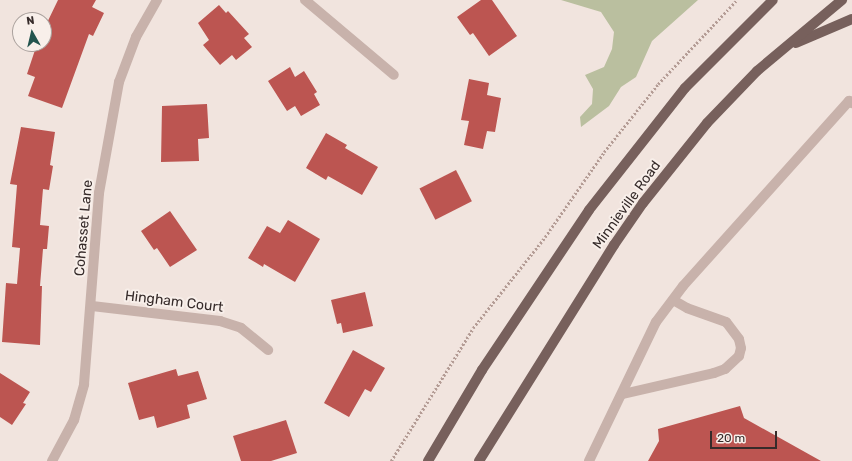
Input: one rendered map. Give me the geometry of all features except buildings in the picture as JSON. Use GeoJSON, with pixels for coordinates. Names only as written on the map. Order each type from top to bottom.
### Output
{"type":"FeatureCollection","features":[{"type":"Feature","properties":{"kind":"main road","name":"Minnieville Road"},"geometry":{"type":"LineString","coordinates":[[428,461],[482,370],[589,210],[685,88],[773,0]]}},
{"type":"Feature","properties":{"kind":"main road","name":"Minnieville Road"},"geometry":{"type":"LineString","coordinates":[[479,461],[614,244],[643,202],[706,123],[758,71],[842,0]]}},
{"type":"Feature","properties":{"kind":"main road"},"geometry":{"type":"LineString","coordinates":[[785,47],[852,19]]}},
{"type":"Feature","properties":{"kind":"street","name":"Cohasset Lane"},"geometry":{"type":"LineString","coordinates":[[52,461],[64,442],[80,403],[92,306],[99,193],[119,82],[136,37],[157,0]]}},
{"type":"Feature","properties":{"kind":"street"},"geometry":{"type":"LineString","coordinates":[[305,0],[394,75]]}},
{"type":"Feature","properties":{"kind":"street"},"geometry":{"type":"LineString","coordinates":[[589,461],[623,394],[656,322],[673,300],[849,101],[852,103]]}},
{"type":"Feature","properties":{"kind":"street"},"geometry":{"type":"LineString","coordinates":[[623,394],[714,373],[729,366],[739,356],[741,348],[739,339],[726,322],[687,308],[673,300]]}},
{"type":"Feature","properties":{"kind":"street","name":"Hingham Court"},"geometry":{"type":"LineString","coordinates":[[92,306],[220,321],[241,328],[268,350]]}},
{"type":"Feature","properties":{"kind":"path"},"geometry":{"type":"LineString","coordinates":[[391,461],[473,328],[541,242],[604,152],[658,84],[737,0]]}},
{"type":"Feature","properties":{"kind":"green space"},"geometry":{"type":"Polygon","coordinates":[[[561,0],[698,0],[652,41],[636,77],[621,87],[609,106],[581,127],[580,117],[592,104],[593,89],[585,75],[604,67],[612,49],[614,32],[601,12],[561,0]]]}}]}
